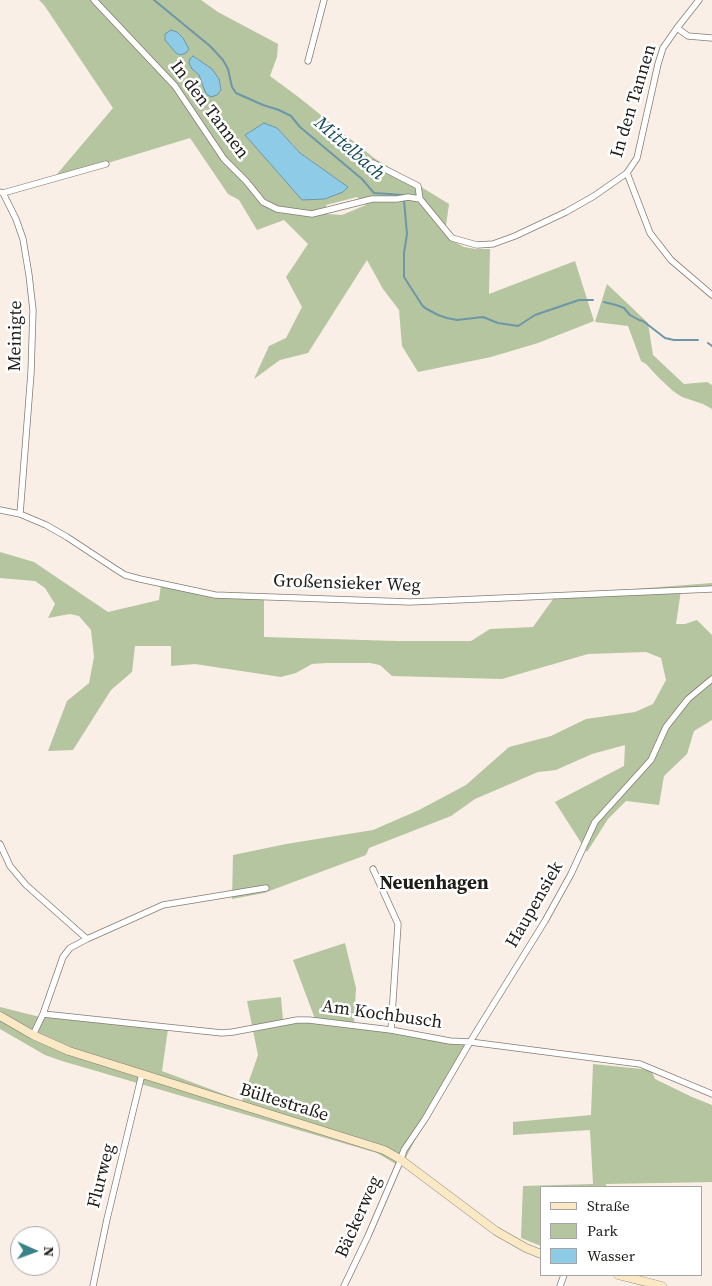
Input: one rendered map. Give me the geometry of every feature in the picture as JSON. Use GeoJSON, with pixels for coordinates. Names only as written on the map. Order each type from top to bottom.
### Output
{"type":"FeatureCollection","features":[{"type":"Feature","properties":{"kind":"street","name":"In den Tannen"},"geometry":{"type":"LineString","coordinates":[[94,0],[175,86],[224,159],[246,181],[263,202],[278,209],[312,214],[372,199],[408,197],[420,199],[452,238],[477,245],[492,244],[515,236],[566,212],[594,196],[627,172],[636,158],[663,48],[699,0]]}},
{"type":"Feature","properties":{"kind":"street"},"geometry":{"type":"LineString","coordinates":[[308,61],[324,0]]}},
{"type":"Feature","properties":{"kind":"street","name":"In den Tannen"},"geometry":{"type":"LineString","coordinates":[[677,28],[688,36],[712,38]]}},
{"type":"Feature","properties":{"kind":"street"},"geometry":{"type":"LineString","coordinates":[[372,162],[418,186],[420,199]]}},
{"type":"Feature","properties":{"kind":"street","name":"Meinigte"},"geometry":{"type":"LineString","coordinates":[[20,514],[30,381],[33,310],[23,239],[16,219],[2,192],[106,164]]}},
{"type":"Feature","properties":{"kind":"street"},"geometry":{"type":"LineString","coordinates":[[627,172],[650,233],[671,260],[712,295]]}},
{"type":"Feature","properties":{"kind":"street","name":"Großensieker Weg"},"geometry":{"type":"LineString","coordinates":[[0,510],[20,514],[46,525],[125,574],[215,595],[410,602],[712,589]]}},
{"type":"Feature","properties":{"kind":"street","name":"Haupensiek"},"geometry":{"type":"LineString","coordinates":[[400,1159],[545,921],[571,874],[595,822],[651,760],[666,727],[688,699],[712,679]]}},
{"type":"Feature","properties":{"kind":"street"},"geometry":{"type":"LineString","coordinates":[[0,844],[10,866],[26,885],[87,939]]}},
{"type":"Feature","properties":{"kind":"street"},"geometry":{"type":"LineString","coordinates":[[373,869],[398,924],[391,1030]]}},
{"type":"Feature","properties":{"kind":"street"},"geometry":{"type":"LineString","coordinates":[[33,1035],[43,1014],[63,957],[70,948],[163,905],[266,888]]}},
{"type":"Feature","properties":{"kind":"street","name":"Am Kochbusch"},"geometry":{"type":"LineString","coordinates":[[43,1014],[222,1033],[297,1020],[309,1020],[391,1030],[450,1041],[640,1064],[712,1094]]}},
{"type":"Feature","properties":{"kind":"street","name":"Bültestraße"},"geometry":{"type":"LineString","coordinates":[[0,1016],[33,1035],[69,1051],[375,1146],[391,1153],[496,1230],[526,1248],[540,1254]]}},
{"type":"Feature","properties":{"kind":"street","name":"Flurweg"},"geometry":{"type":"LineString","coordinates":[[93,1286],[142,1074]]}},
{"type":"Feature","properties":{"kind":"street","name":"Bäckerweg"},"geometry":{"type":"LineString","coordinates":[[344,1286],[368,1236],[400,1159]]}},
{"type":"Feature","properties":{"kind":"street"},"geometry":{"type":"LineString","coordinates":[[622,1276],[662,1286]]}},
{"type":"Feature","properties":{"kind":"green space"},"geometry":{"type":"Polygon","coordinates":[[[39,0],[201,0],[218,12],[278,44],[277,57],[270,76],[374,158],[449,204],[445,233],[451,240],[464,247],[490,249],[489,294],[575,261],[594,321],[538,343],[491,357],[418,372],[402,346],[399,310],[383,289],[367,260],[308,353],[280,360],[254,379],[269,346],[286,338],[302,307],[286,277],[308,244],[284,220],[257,230],[239,200],[228,194],[190,138],[52,180],[113,108],[39,0]],[[277,128],[245,135],[347,187],[300,153],[277,128]],[[357,197],[326,205],[327,214],[342,215],[366,205],[357,197]]]}},
{"type":"Feature","properties":{"kind":"green space"},"geometry":{"type":"Polygon","coordinates":[[[607,284],[648,323],[653,355],[684,384],[707,382],[712,385],[712,409],[682,397],[673,391],[641,361],[628,326],[595,322],[607,284]]]}},
{"type":"Feature","properties":{"kind":"green space"},"geometry":{"type":"Polygon","coordinates":[[[0,552],[34,562],[108,612],[159,600],[161,584],[215,595],[264,599],[264,637],[471,641],[490,629],[533,627],[556,595],[712,583],[712,587],[681,590],[676,624],[685,624],[697,620],[712,635],[712,720],[694,731],[687,754],[664,776],[659,805],[626,801],[608,819],[587,852],[555,802],[624,766],[625,745],[592,754],[556,770],[538,772],[475,799],[451,816],[369,848],[366,855],[264,893],[232,899],[233,855],[286,844],[373,830],[419,810],[466,785],[509,747],[551,736],[586,719],[635,712],[653,704],[666,680],[661,658],[646,652],[588,654],[502,679],[392,676],[380,665],[370,663],[312,664],[296,673],[281,677],[195,664],[171,666],[171,646],[135,646],[132,672],[111,690],[73,750],[48,751],[67,701],[89,683],[94,657],[91,630],[79,616],[70,614],[48,618],[55,604],[45,588],[35,581],[0,578],[0,552]]]}},
{"type":"Feature","properties":{"kind":"green space"},"geometry":{"type":"Polygon","coordinates":[[[345,943],[356,988],[354,1026],[466,1042],[401,1167],[377,1153],[62,1061],[45,1055],[0,1029],[0,1007],[40,1017],[168,1029],[162,1071],[242,1101],[258,1055],[247,1001],[281,997],[283,1020],[315,1019],[293,960],[345,943]]]}},
{"type":"Feature","properties":{"kind":"green space"},"geometry":{"type":"Polygon","coordinates":[[[593,1064],[651,1070],[655,1079],[712,1105],[712,1182],[606,1184],[606,1186],[540,1186],[540,1246],[521,1238],[523,1186],[593,1184],[590,1130],[513,1135],[513,1122],[591,1115],[593,1064]]]}},
{"type":"Feature","properties":{"kind":"water"},"geometry":{"type":"Polygon","coordinates":[[[171,30],[177,32],[183,38],[189,49],[186,53],[180,55],[176,53],[165,40],[165,34],[171,30]]]}},
{"type":"Feature","properties":{"kind":"water"},"geometry":{"type":"Polygon","coordinates":[[[193,56],[212,69],[219,79],[221,90],[217,95],[211,97],[206,94],[199,75],[192,69],[189,63],[193,56]]]}},
{"type":"Feature","properties":{"kind":"water"},"geometry":{"type":"Polygon","coordinates":[[[264,123],[277,128],[300,153],[348,187],[343,192],[325,199],[302,200],[245,135],[264,123]]]}},
{"type":"Feature","properties":{"kind":"waterway","name":"Mittelbach"},"geometry":{"type":"LineString","coordinates":[[154,0],[210,46],[223,60],[228,69],[232,87],[236,93],[291,116],[300,127],[362,179],[374,193],[403,195]]}},
{"type":"Feature","properties":{"kind":"waterway","name":"Mittelbach"},"geometry":{"type":"LineString","coordinates":[[404,200],[407,234],[404,253],[404,277],[422,305],[438,315],[457,320],[483,317],[498,323],[518,326],[535,315],[579,300],[593,300]]}},
{"type":"Feature","properties":{"kind":"waterway","name":"Mittelbach"},"geometry":{"type":"LineString","coordinates":[[604,302],[624,308],[630,315],[643,321],[665,338],[698,340]]}},
{"type":"Feature","properties":{"kind":"waterway","name":"Mittelbach"},"geometry":{"type":"LineString","coordinates":[[708,343],[712,346]]}},
{"type":"Feature","properties":{"kind":"district","name":"Neuenhagen"},"geometry":{"type":"Point","coordinates":[434,884]}}]}
